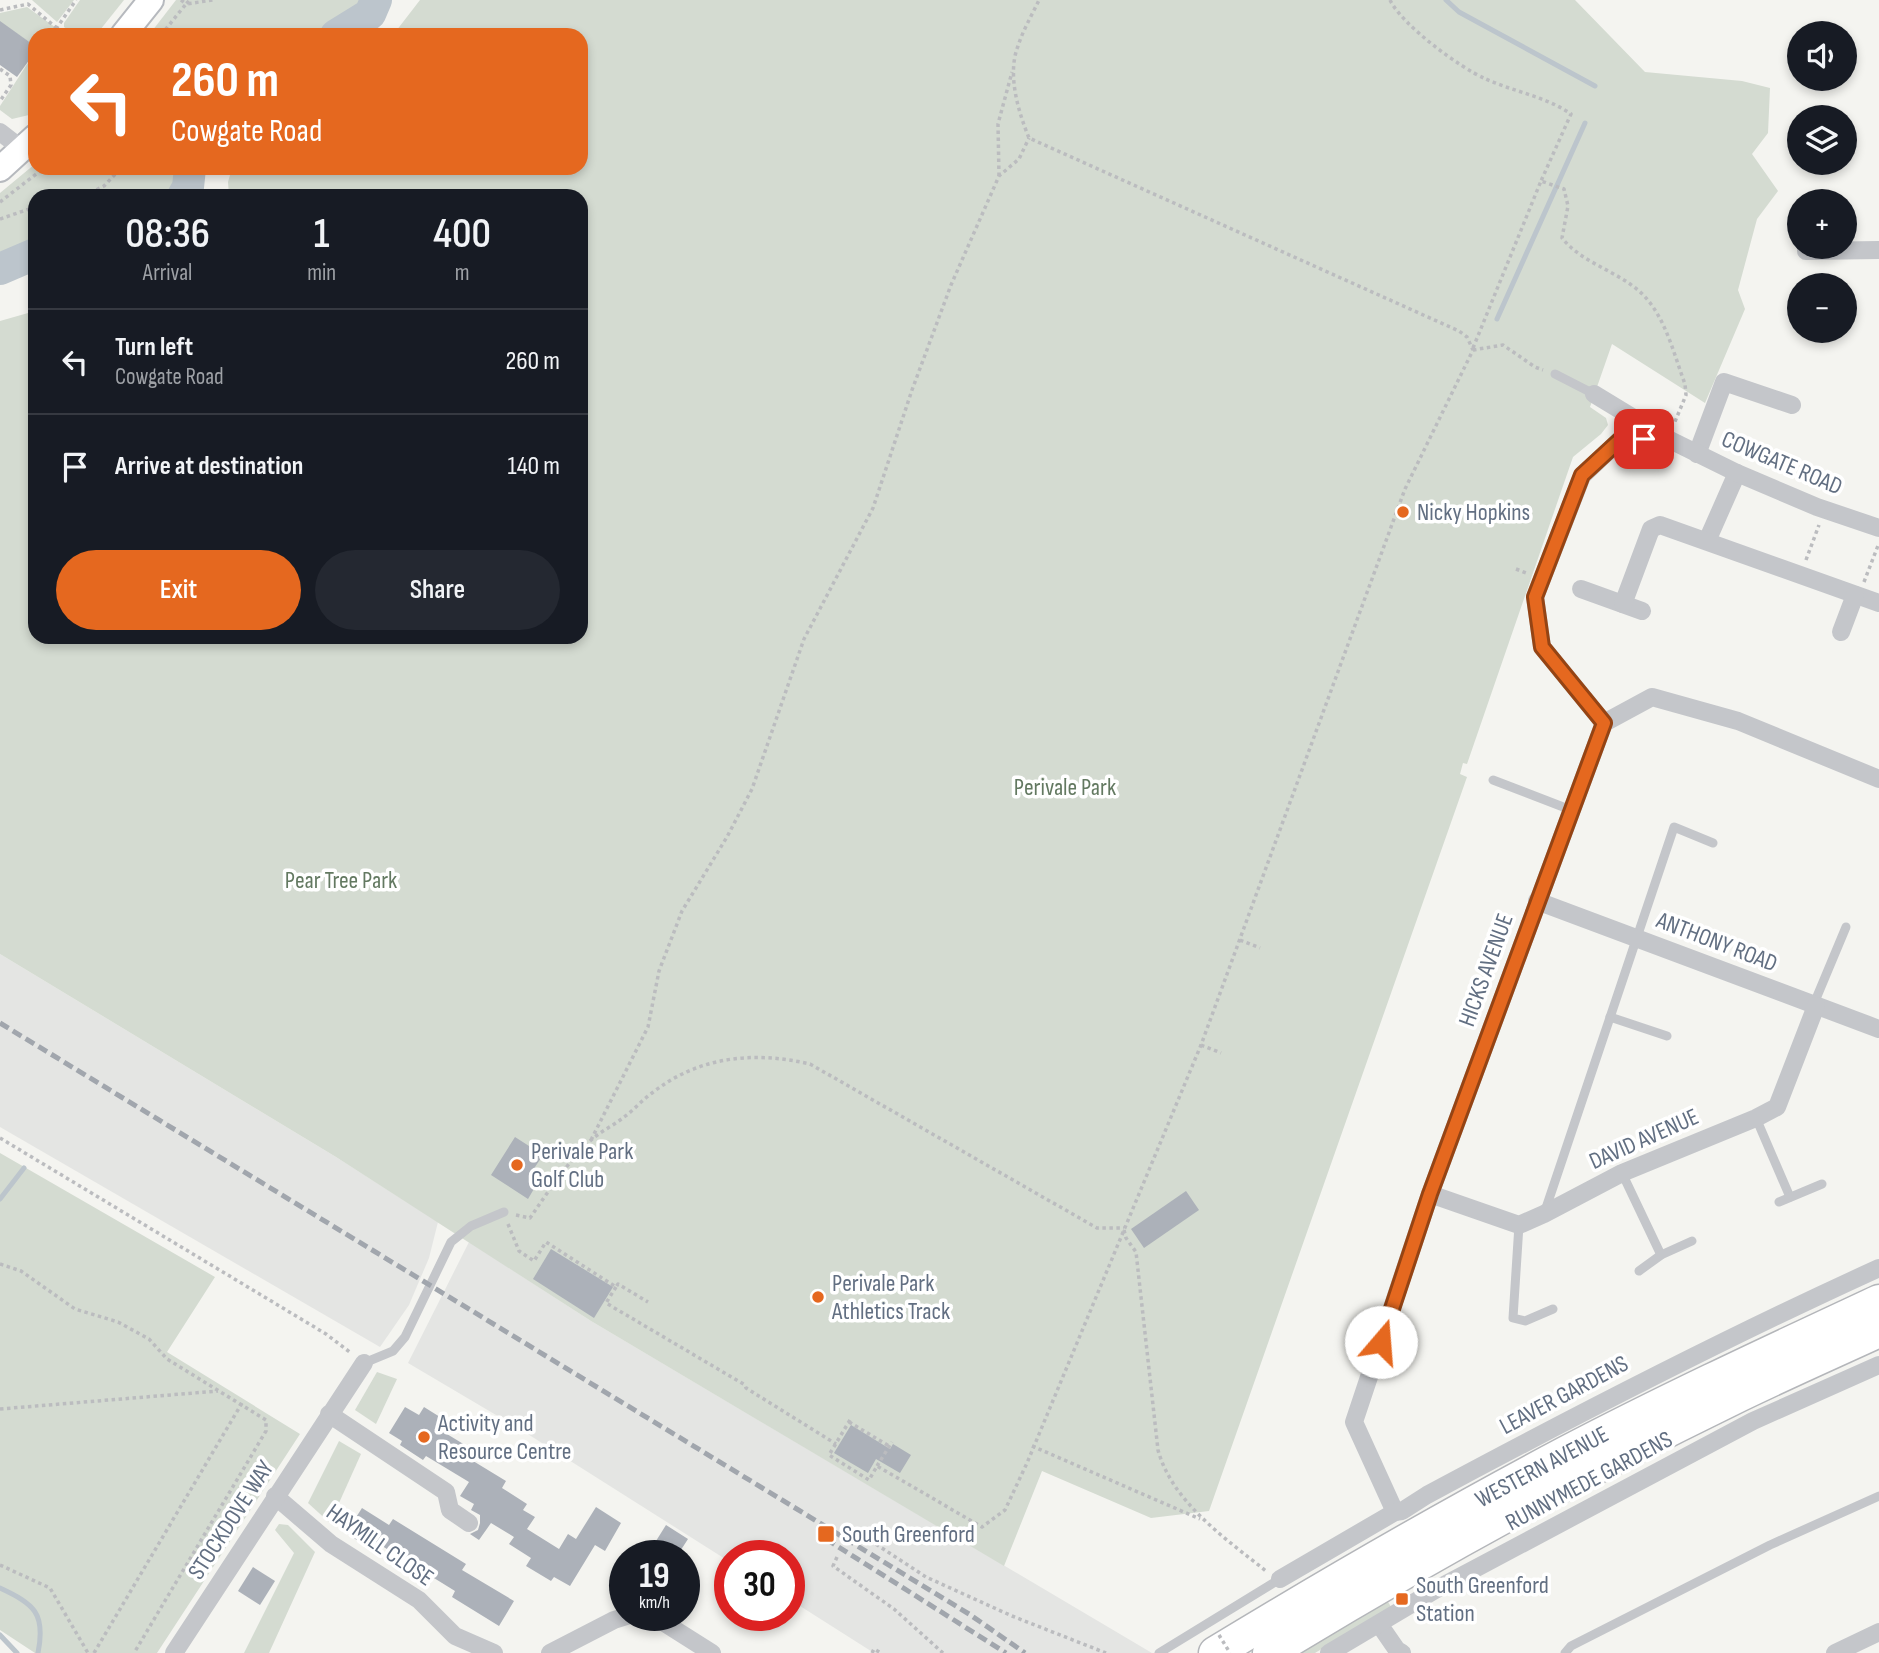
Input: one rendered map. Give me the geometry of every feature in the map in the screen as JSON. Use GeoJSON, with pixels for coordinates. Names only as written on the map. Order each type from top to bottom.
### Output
{"type":"FeatureCollection","features":[{"type":"Feature","properties":{"kind":"highway","name":"WESTERN AVENUE"},"geometry":{"type":"LineString","coordinates":[[1217,1644],[1395,1529],[1565,1453],[1879,1301]]}},
{"type":"Feature","properties":{"kind":"highway","name":"WESTERN AVENUE"},"geometry":{"type":"LineString","coordinates":[[1269,1653],[1418,1565],[1581,1475],[1730,1400],[1879,1331]]}},
{"type":"Feature","properties":{"kind":"main road"},"geometry":{"type":"LineString","coordinates":[[129,28],[151,0]]}},
{"type":"Feature","properties":{"kind":"main road"},"geometry":{"type":"LineString","coordinates":[[0,169],[28,143]]}},
{"type":"Feature","properties":{"kind":"street"},"geometry":{"type":"LineString","coordinates":[[0,132],[28,143]]}},
{"type":"Feature","properties":{"kind":"street"},"geometry":{"type":"LineString","coordinates":[[1857,250],[1879,250]]}},
{"type":"Feature","properties":{"kind":"street"},"geometry":{"type":"LineString","coordinates":[[1697,454],[1724,382],[1792,405]]}},
{"type":"Feature","properties":{"kind":"street","name":"COWGATE ROAD"},"geometry":{"type":"LineString","coordinates":[[1594,394],[1668,439],[1737,473],[1825,510],[1879,528]]}},
{"type":"Feature","properties":{"kind":"street","name":"COWGATE ROAD"},"geometry":{"type":"LineString","coordinates":[[1604,723],[1542,647],[1535,597],[1582,475],[1621,439],[1668,439]]}},
{"type":"Feature","properties":{"kind":"street"},"geometry":{"type":"LineString","coordinates":[[1707,541],[1737,473]]}},
{"type":"Feature","properties":{"kind":"street"},"geometry":{"type":"LineString","coordinates":[[1623,604],[1651,529],[1660,525],[1879,603]]}},
{"type":"Feature","properties":{"kind":"street"},"geometry":{"type":"LineString","coordinates":[[1581,589],[1642,611]]}},
{"type":"Feature","properties":{"kind":"street"},"geometry":{"type":"LineString","coordinates":[[1840,632],[1855,595]]}},
{"type":"Feature","properties":{"kind":"street"},"geometry":{"type":"LineString","coordinates":[[1604,723],[1652,697],[1738,721],[1879,779]]}},
{"type":"Feature","properties":{"kind":"street","name":"HICKS AVENUE"},"geometry":{"type":"LineString","coordinates":[[1395,1529],[1354,1422],[1430,1194],[1604,723]]}},
{"type":"Feature","properties":{"kind":"street","name":"ANTHONY ROAD"},"geometry":{"type":"LineString","coordinates":[[1537,901],[1636,936],[1879,1030]]}},
{"type":"Feature","properties":{"kind":"street","name":"DAVID AVENUE"},"geometry":{"type":"LineString","coordinates":[[1519,1225],[1622,1173],[1777,1107],[1814,1006]]}},
{"type":"Feature","properties":{"kind":"street"},"geometry":{"type":"LineString","coordinates":[[1430,1194],[1519,1225]]}},
{"type":"Feature","properties":{"kind":"street","name":"LEAVER GARDENS"},"geometry":{"type":"LineString","coordinates":[[1274,1576],[1395,1529],[1402,1511],[1427,1495],[1596,1404],[1879,1268]]}},
{"type":"Feature","properties":{"kind":"street","name":"STOCKDOVE WAY"},"geometry":{"type":"LineString","coordinates":[[174,1653],[364,1363]]}},
{"type":"Feature","properties":{"kind":"street","name":"RUNNYMEDE GARDENS"},"geometry":{"type":"LineString","coordinates":[[1329,1653],[1435,1590],[1753,1421],[1879,1365]]}},
{"type":"Feature","properties":{"kind":"street"},"geometry":{"type":"LineString","coordinates":[[329,1414],[446,1492],[450,1510],[469,1523]]}},
{"type":"Feature","properties":{"kind":"street","name":"HAYMILL CLOSE"},"geometry":{"type":"LineString","coordinates":[[275,1496],[331,1544],[419,1600],[455,1636],[494,1653]]}},
{"type":"Feature","properties":{"kind":"street"},"geometry":{"type":"LineString","coordinates":[[550,1653],[609,1623]]}},
{"type":"Feature","properties":{"kind":"street"},"geometry":{"type":"LineString","coordinates":[[1379,1624],[1402,1653]]}},
{"type":"Feature","properties":{"kind":"street"},"geometry":{"type":"LineString","coordinates":[[677,1631],[712,1653]]}},
{"type":"Feature","properties":{"kind":"street"},"geometry":{"type":"LineString","coordinates":[[1835,1653],[1879,1632]]}},
{"type":"Feature","properties":{"kind":"lane"},"geometry":{"type":"LineString","coordinates":[[1555,374],[1594,394]]}},
{"type":"Feature","properties":{"kind":"lane"},"geometry":{"type":"LineString","coordinates":[[1493,780],[1571,810]]}},
{"type":"Feature","properties":{"kind":"lane"},"geometry":{"type":"LineString","coordinates":[[1544,1214],[1674,827],[1713,842]]}},
{"type":"Feature","properties":{"kind":"lane"},"geometry":{"type":"LineString","coordinates":[[1814,1006],[1846,928]]}},
{"type":"Feature","properties":{"kind":"lane"},"geometry":{"type":"LineString","coordinates":[[1609,1017],[1668,1036]]}},
{"type":"Feature","properties":{"kind":"lane"},"geometry":{"type":"LineString","coordinates":[[1756,1118],[1790,1197]]}},
{"type":"Feature","properties":{"kind":"lane"},"geometry":{"type":"LineString","coordinates":[[1622,1173],[1661,1255]]}},
{"type":"Feature","properties":{"kind":"lane"},"geometry":{"type":"LineString","coordinates":[[1779,1202],[1822,1184]]}},
{"type":"Feature","properties":{"kind":"lane"},"geometry":{"type":"LineString","coordinates":[[364,1363],[393,1351],[405,1337],[451,1242],[471,1226],[504,1212]]}},
{"type":"Feature","properties":{"kind":"lane"},"geometry":{"type":"LineString","coordinates":[[1519,1225],[1513,1318],[1525,1321],[1553,1309]]}},
{"type":"Feature","properties":{"kind":"lane"},"geometry":{"type":"LineString","coordinates":[[1639,1271],[1661,1255],[1692,1241]]}},
{"type":"Feature","properties":{"kind":"lane"},"geometry":{"type":"LineString","coordinates":[[1565,1653],[1571,1646],[1770,1545],[1879,1496]]}},
{"type":"Feature","properties":{"kind":"lane"},"geometry":{"type":"LineString","coordinates":[[1159,1653],[1274,1576]]}},
{"type":"Feature","properties":{"kind":"path"},"geometry":{"type":"LineString","coordinates":[[58,28],[76,0]]}},
{"type":"Feature","properties":{"kind":"path"},"geometry":{"type":"LineString","coordinates":[[181,0],[186,4],[213,0]]}},
{"type":"Feature","properties":{"kind":"path"},"geometry":{"type":"LineString","coordinates":[[167,28],[190,0]]}},
{"type":"Feature","properties":{"kind":"path"},"geometry":{"type":"LineString","coordinates":[[591,1140],[648,1027],[659,971],[682,911],[727,837],[751,789],[804,639],[873,509],[912,390],[951,285],[999,176],[998,124],[1017,47],[1038,0]]}},
{"type":"Feature","properties":{"kind":"path"},"geometry":{"type":"LineString","coordinates":[[877,1466],[982,1527],[1005,1510],[1201,1045],[1405,489],[1472,350],[1571,114],[1559,105],[1486,80],[1460,65],[1400,15],[1390,0]]}},
{"type":"Feature","properties":{"kind":"path"},"geometry":{"type":"LineString","coordinates":[[0,10],[27,2],[56,28]]}},
{"type":"Feature","properties":{"kind":"path"},"geometry":{"type":"LineString","coordinates":[[1014,67],[1019,114],[1029,138],[1459,331],[1467,337],[1472,350]]}},
{"type":"Feature","properties":{"kind":"path"},"geometry":{"type":"LineString","coordinates":[[0,69],[10,76],[11,85],[0,101]]}},
{"type":"Feature","properties":{"kind":"path"},"geometry":{"type":"LineString","coordinates":[[999,176],[1019,159],[1029,138]]}},
{"type":"Feature","properties":{"kind":"path"},"geometry":{"type":"LineString","coordinates":[[0,202],[35,175]]}},
{"type":"Feature","properties":{"kind":"path"},"geometry":{"type":"LineString","coordinates":[[98,189],[114,175]]}},
{"type":"Feature","properties":{"kind":"path"},"geometry":{"type":"LineString","coordinates":[[1541,181],[1563,190],[1568,206],[1562,238],[1571,249],[1638,290],[1657,311],[1685,384],[1686,396],[1668,439]]}},
{"type":"Feature","properties":{"kind":"path"},"geometry":{"type":"LineString","coordinates":[[0,219],[28,209]]}},
{"type":"Feature","properties":{"kind":"path"},"geometry":{"type":"LineString","coordinates":[[1472,350],[1503,345],[1535,367],[1555,374]]}},
{"type":"Feature","properties":{"kind":"path"},"geometry":{"type":"LineString","coordinates":[[1800,575],[1825,510]]}},
{"type":"Feature","properties":{"kind":"path"},"geometry":{"type":"LineString","coordinates":[[1855,595],[1861,589],[1879,543]]}},
{"type":"Feature","properties":{"kind":"path"},"geometry":{"type":"LineString","coordinates":[[1240,940],[1261,948]]}},
{"type":"Feature","properties":{"kind":"path"},"geometry":{"type":"LineString","coordinates":[[1201,1045],[1222,1053]]}},
{"type":"Feature","properties":{"kind":"path"},"geometry":{"type":"LineString","coordinates":[[504,1212],[530,1218],[573,1159],[591,1140],[624,1118],[654,1091],[690,1070],[751,1056],[781,1057],[810,1064],[1097,1228],[1124,1227]]}},
{"type":"Feature","properties":{"kind":"path"},"geometry":{"type":"LineString","coordinates":[[0,1138],[326,1334],[364,1363]]}},
{"type":"Feature","properties":{"kind":"path"},"geometry":{"type":"LineString","coordinates":[[504,1212],[519,1251],[526,1256],[534,1261],[546,1242],[570,1259],[648,1302]]}},
{"type":"Feature","properties":{"kind":"path"},"geometry":{"type":"LineString","coordinates":[[1124,1227],[1126,1238],[1136,1252],[1158,1450],[1163,1468],[1203,1521]]}},
{"type":"Feature","properties":{"kind":"path"},"geometry":{"type":"LineString","coordinates":[[0,1264],[21,1271],[75,1309],[118,1322],[139,1333],[149,1339],[167,1359],[266,1420],[266,1431],[134,1653]]}},
{"type":"Feature","properties":{"kind":"path"},"geometry":{"type":"LineString","coordinates":[[617,1286],[606,1303],[745,1385],[836,1444]]}},
{"type":"Feature","properties":{"kind":"path"},"geometry":{"type":"LineString","coordinates":[[0,1409],[220,1390]]}},
{"type":"Feature","properties":{"kind":"path"},"geometry":{"type":"LineString","coordinates":[[94,1653],[242,1403]]}},
{"type":"Feature","properties":{"kind":"path"},"geometry":{"type":"LineString","coordinates":[[850,1421],[891,1444],[869,1480],[829,1455],[836,1444],[850,1421]]}},
{"type":"Feature","properties":{"kind":"path"},"geometry":{"type":"LineString","coordinates":[[1032,1446],[1203,1521],[1274,1576]]}},
{"type":"Feature","properties":{"kind":"path"},"geometry":{"type":"LineString","coordinates":[[859,1538],[862,1535],[926,1577],[1012,1616],[1106,1653]]}},
{"type":"Feature","properties":{"kind":"path"},"geometry":{"type":"LineString","coordinates":[[837,1557],[833,1566],[894,1609],[943,1653]]}},
{"type":"Feature","properties":{"kind":"path"},"geometry":{"type":"LineString","coordinates":[[0,1565],[50,1588],[88,1653]]}},
{"type":"Feature","properties":{"kind":"path"},"geometry":{"type":"LineString","coordinates":[[1217,1644],[1230,1653]]}},
{"type":"Feature","properties":{"kind":"path"},"geometry":{"type":"LineString","coordinates":[[872,1653],[874,1649],[881,1653]]}},
{"type":"Feature","properties":{"kind":"shaded area"},"geometry":{"type":"Polygon","coordinates":[[[0,954],[336,1157],[438,1222],[429,1258],[409,1305],[380,1347],[0,1127],[0,954]]]}},
{"type":"Feature","properties":{"kind":"shaded area"},"geometry":{"type":"Polygon","coordinates":[[[469,1242],[591,1321],[1152,1653],[874,1653],[805,1609],[805,1540],[714,1540],[714,1552],[700,1543],[700,1540],[695,1540],[523,1431],[408,1363],[469,1242]]]}},
{"type":"Feature","properties":{"kind":"green space"},"geometry":{"type":"Polygon","coordinates":[[[32,0],[74,0],[57,22],[32,0]]]}},
{"type":"Feature","properties":{"kind":"green space"},"geometry":{"type":"Polygon","coordinates":[[[80,0],[124,0],[102,28],[65,28],[64,23],[80,0]]]}},
{"type":"Feature","properties":{"kind":"green space"},"geometry":{"type":"Polygon","coordinates":[[[176,0],[366,0],[363,8],[330,28],[154,28],[176,0]]]}},
{"type":"Feature","properties":{"kind":"green space","name":"Perivale Park"},"geometry":{"type":"Polygon","coordinates":[[[420,0],[1575,0],[1645,72],[1742,81],[1770,88],[1768,133],[1752,154],[1778,191],[1757,219],[1738,290],[1745,309],[1705,403],[1612,344],[1590,407],[1606,418],[1608,425],[1573,457],[1467,764],[1463,763],[1460,774],[1467,777],[1209,1511],[1151,1518],[1042,1471],[1004,1566],[591,1321],[336,1157],[0,954],[0,321],[28,313],[28,644],[588,644],[588,189],[228,189],[230,175],[588,175],[588,28],[398,28],[420,0]]]}},
{"type":"Feature","properties":{"kind":"green space"},"geometry":{"type":"Polygon","coordinates":[[[27,7],[56,28],[28,28],[28,41],[0,22],[0,13],[27,7]]]}},
{"type":"Feature","properties":{"kind":"green space"},"geometry":{"type":"Polygon","coordinates":[[[28,63],[28,115],[12,119],[0,110],[28,63]]]}},
{"type":"Feature","properties":{"kind":"green space"},"geometry":{"type":"Polygon","coordinates":[[[28,170],[28,175],[178,175],[177,189],[28,189],[28,245],[0,257],[0,193],[28,170]]]}},
{"type":"Feature","properties":{"kind":"green space"},"geometry":{"type":"Polygon","coordinates":[[[0,1153],[215,1277],[167,1352],[300,1434],[157,1653],[35,1653],[0,1630],[0,1153]]]}},
{"type":"Feature","properties":{"kind":"green space"},"geometry":{"type":"Polygon","coordinates":[[[377,1372],[397,1379],[376,1424],[355,1410],[377,1372]]]}},
{"type":"Feature","properties":{"kind":"green space"},"geometry":{"type":"Polygon","coordinates":[[[339,1441],[361,1454],[330,1523],[308,1503],[339,1441]]]}},
{"type":"Feature","properties":{"kind":"green space"},"geometry":{"type":"Polygon","coordinates":[[[279,1524],[288,1525],[315,1552],[269,1653],[244,1653],[294,1553],[275,1530],[279,1524]]]}},
{"type":"Feature","properties":{"kind":"green space"},"geometry":{"type":"Polygon","coordinates":[[[1387,1600],[1391,1607],[1315,1653],[1296,1653],[1387,1600]]]}},
{"type":"Feature","properties":{"kind":"building"},"geometry":{"type":"Polygon","coordinates":[[[0,21],[28,41],[28,62],[17,77],[0,65],[0,21]]]}},
{"type":"Feature","properties":{"kind":"building","name":"Perivale Park Golf Club"},"geometry":{"type":"Polygon","coordinates":[[[515,1137],[543,1155],[529,1176],[538,1182],[528,1199],[491,1175],[515,1137]]]}},
{"type":"Feature","properties":{"kind":"building"},"geometry":{"type":"Polygon","coordinates":[[[1186,1191],[1199,1210],[1144,1248],[1131,1229],[1186,1191]]]}},
{"type":"Feature","properties":{"kind":"building"},"geometry":{"type":"Polygon","coordinates":[[[551,1249],[613,1287],[594,1318],[533,1279],[551,1249]]]}},
{"type":"Feature","properties":{"kind":"building"},"geometry":{"type":"Polygon","coordinates":[[[405,1407],[419,1415],[424,1407],[448,1422],[442,1431],[465,1445],[460,1453],[506,1481],[502,1488],[527,1504],[523,1510],[535,1517],[527,1529],[559,1549],[568,1534],[576,1539],[596,1507],[621,1523],[605,1551],[595,1545],[570,1586],[554,1577],[551,1581],[526,1566],[531,1558],[509,1544],[514,1537],[491,1523],[479,1540],[470,1534],[478,1530],[480,1515],[471,1510],[474,1504],[460,1496],[469,1482],[426,1456],[423,1460],[400,1445],[402,1441],[389,1433],[405,1407]]]}},
{"type":"Feature","properties":{"kind":"building"},"geometry":{"type":"Polygon","coordinates":[[[851,1425],[890,1449],[893,1444],[911,1455],[900,1473],[876,1459],[868,1473],[834,1453],[851,1425]]]}},
{"type":"Feature","properties":{"kind":"building"},"geometry":{"type":"Polygon","coordinates":[[[362,1508],[389,1525],[393,1519],[466,1564],[462,1570],[514,1601],[499,1626],[452,1597],[455,1591],[374,1541],[369,1548],[346,1533],[362,1508]]]}},
{"type":"Feature","properties":{"kind":"building"},"geometry":{"type":"Polygon","coordinates":[[[666,1525],[688,1539],[687,1540],[657,1540],[666,1525]]]}},
{"type":"Feature","properties":{"kind":"building"},"geometry":{"type":"Polygon","coordinates":[[[253,1567],[275,1581],[260,1605],[238,1591],[253,1567]]]}},
{"type":"Feature","properties":{"kind":"waterway"},"geometry":{"type":"LineString","coordinates":[[347,28],[370,14],[376,0]]}},
{"type":"Feature","properties":{"kind":"waterway"},"geometry":{"type":"LineString","coordinates":[[1446,0],[1459,12],[1595,86]]}},
{"type":"Feature","properties":{"kind":"waterway"},"geometry":{"type":"LineString","coordinates":[[1497,319],[1585,123]]}},
{"type":"Feature","properties":{"kind":"waterway"},"geometry":{"type":"LineString","coordinates":[[187,189],[189,175]]}},
{"type":"Feature","properties":{"kind":"waterway"},"geometry":{"type":"LineString","coordinates":[[0,269],[28,257]]}},
{"type":"Feature","properties":{"kind":"waterway"},"geometry":{"type":"LineString","coordinates":[[0,1199],[24,1168]]}},
{"type":"Feature","properties":{"kind":"waterway"},"geometry":{"type":"LineString","coordinates":[[0,1588],[21,1599],[35,1611],[40,1628],[38,1653]]}},
{"type":"Feature","properties":{"kind":"waterway"},"geometry":{"type":"LineString","coordinates":[[0,1635],[17,1653]]}},
{"type":"Feature","properties":{"kind":"railway"},"geometry":{"type":"LineString","coordinates":[[0,1023],[969,1614],[1025,1653]]}},
{"type":"Feature","properties":{"kind":"railway"},"geometry":{"type":"LineString","coordinates":[[826,1539],[1006,1653]]}},
{"type":"Feature","properties":{"kind":"place","name":"Nicky Hopkins"},"geometry":{"type":"Point","coordinates":[1403,512]}},
{"type":"Feature","properties":{"kind":"place","name":"Perivale Park Golf Club"},"geometry":{"type":"Point","coordinates":[517,1165]}},
{"type":"Feature","properties":{"kind":"place","name":"Perivale Park Athletics Track"},"geometry":{"type":"Point","coordinates":[818,1297]}},
{"type":"Feature","properties":{"kind":"place","name":"Activity and Resource Centre"},"geometry":{"type":"Point","coordinates":[424,1437]}},
{"type":"Feature","properties":{"kind":"place","name":"South Greenford"},"geometry":{"type":"Point","coordinates":[826,1534]}},
{"type":"Feature","properties":{"kind":"place","name":"South Greenford Station"},"geometry":{"type":"Point","coordinates":[1402,1599]}},
{"type":"Feature","properties":{"kind":"route"},"geometry":{"type":"LineString","coordinates":[[1381,1342],[1430,1194],[1604,723],[1542,647],[1535,597],[1582,475],[1621,439],[1644,439]]}},
{"type":"Feature","properties":{"kind":"park label","name":"Pear Tree Park"},"geometry":{"type":"Point","coordinates":[341,880]}}]}
